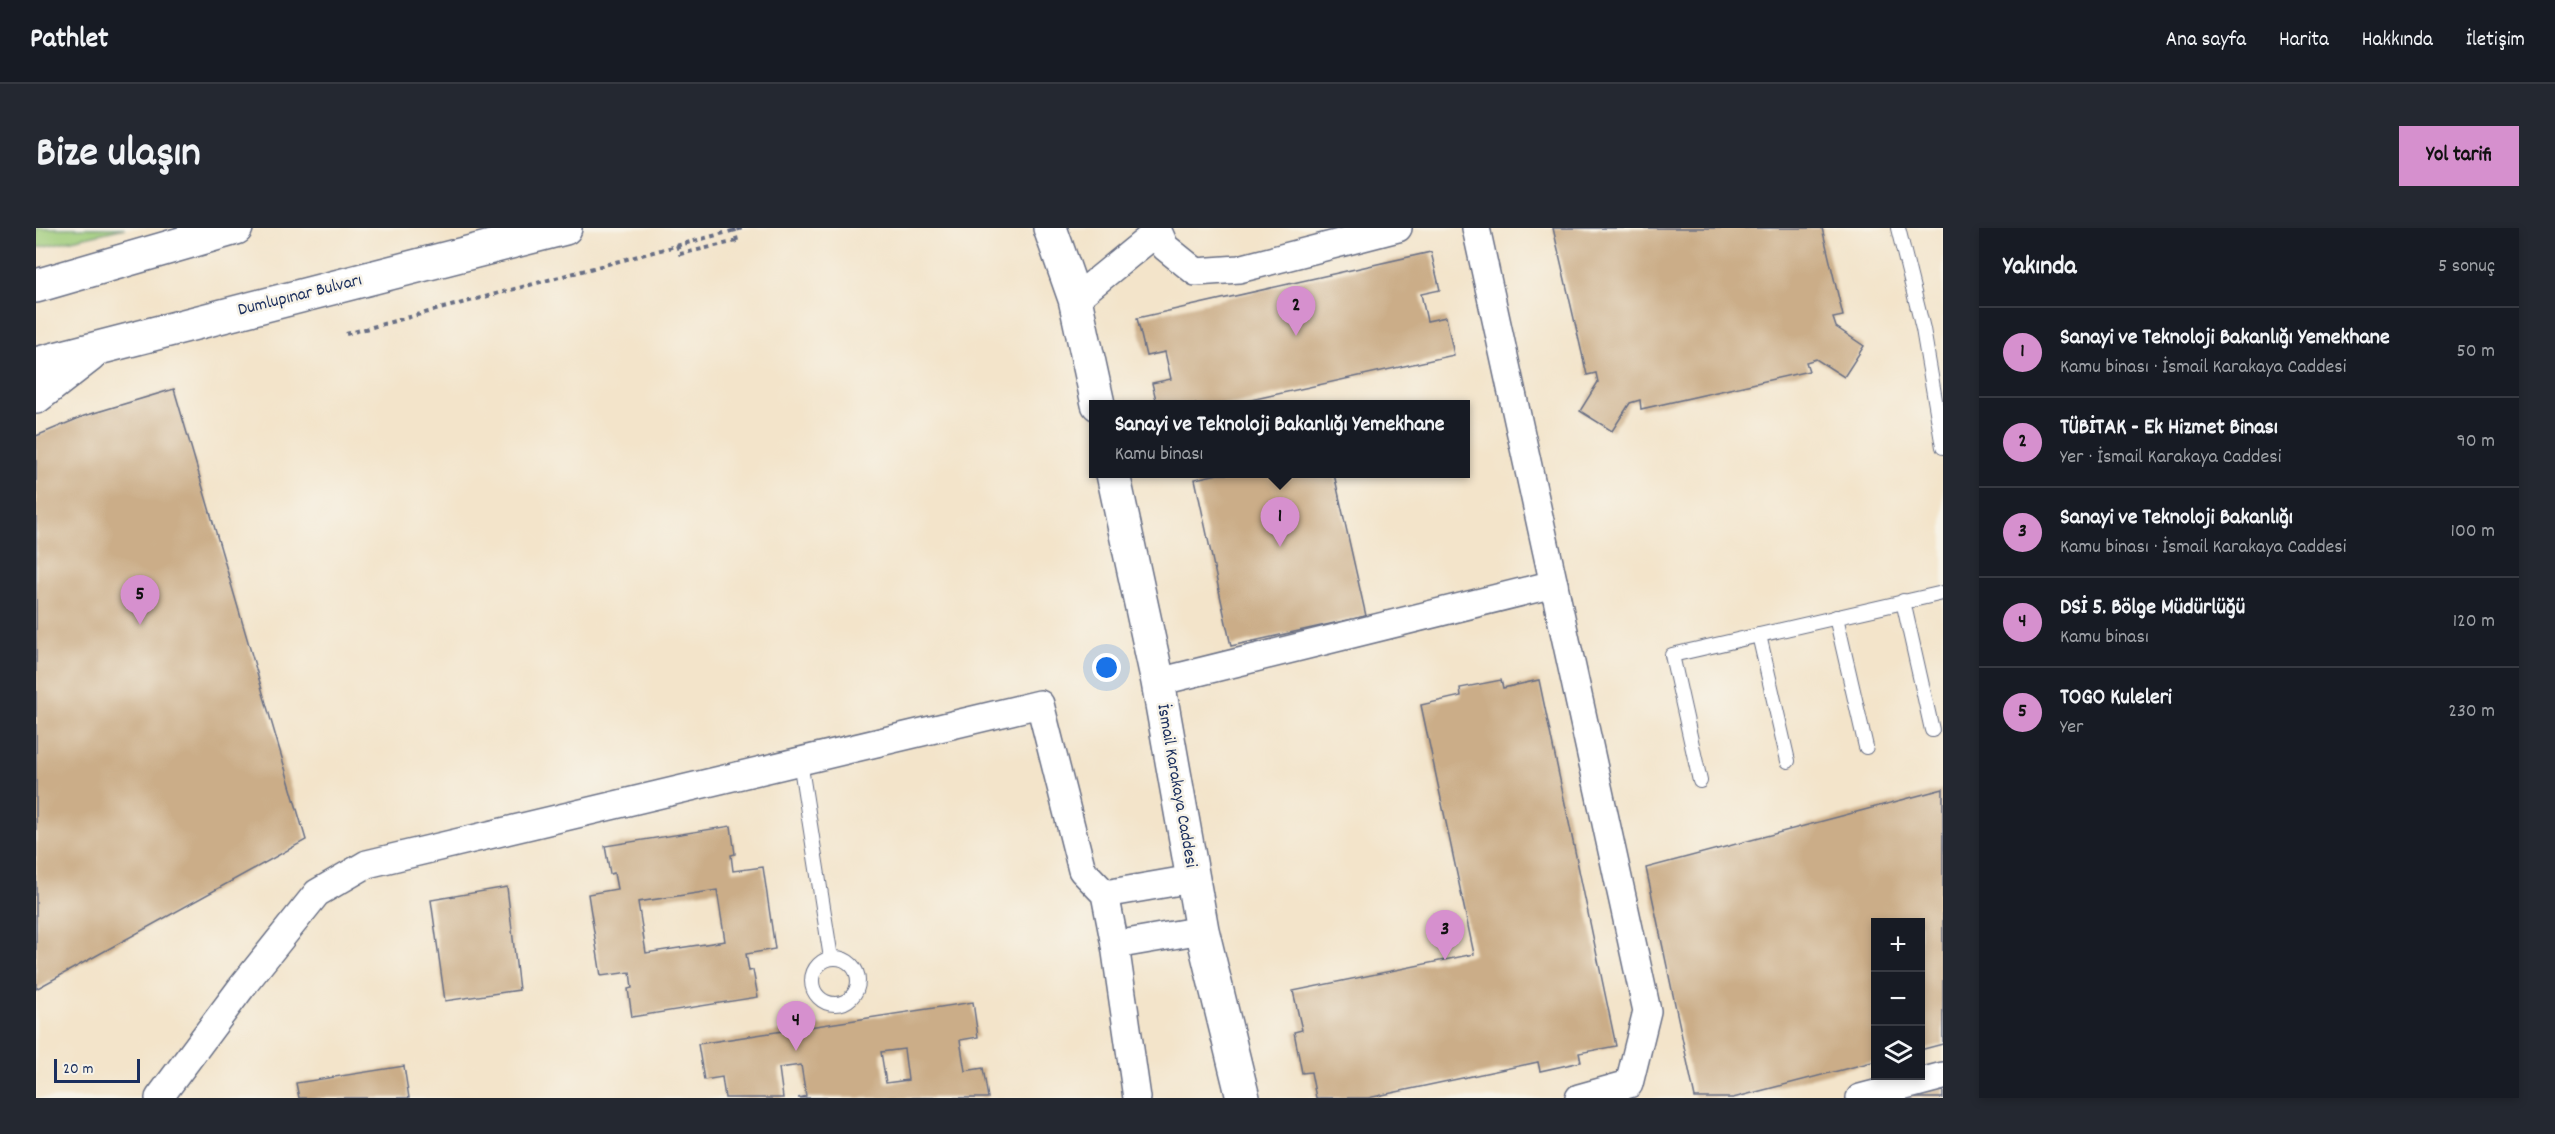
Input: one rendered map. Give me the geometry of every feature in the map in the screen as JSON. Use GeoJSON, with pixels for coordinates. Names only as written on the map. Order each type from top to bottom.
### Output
{"type":"FeatureCollection","features":[{"type":"Feature","properties":{"kind":"main road"},"geometry":{"type":"LineString","coordinates":[[36,286],[236,228]]}},
{"type":"Feature","properties":{"kind":"main road","name":"Dumlupınar Bulvarı"},"geometry":{"type":"LineString","coordinates":[[36,364],[565,228]]}},
{"type":"Feature","properties":{"kind":"main road"},"geometry":{"type":"LineString","coordinates":[[1050,228],[1075,299],[1097,400]]}},
{"type":"Feature","properties":{"kind":"main road"},"geometry":{"type":"LineString","coordinates":[[1074,228],[1075,299]]}},
{"type":"Feature","properties":{"kind":"main road"},"geometry":{"type":"LineString","coordinates":[[36,397],[100,347]]}},
{"type":"Feature","properties":{"kind":"main road","name":"İsmail Karakaya Caddesi"},"geometry":{"type":"LineString","coordinates":[[1114,478],[1158,682],[1202,930],[1244,1098]]}},
{"type":"Feature","properties":{"kind":"street"},"geometry":{"type":"LineString","coordinates":[[1163,229],[1165,247],[1196,272],[1239,269],[1398,228]]}},
{"type":"Feature","properties":{"kind":"street"},"geometry":{"type":"LineString","coordinates":[[1476,228],[1647,1011],[1629,1084],[1579,1098]]}},
{"type":"Feature","properties":{"kind":"street"},"geometry":{"type":"LineString","coordinates":[[1075,299],[1163,229]]}},
{"type":"Feature","properties":{"kind":"street"},"geometry":{"type":"LineString","coordinates":[[1158,682],[1554,584]]}},
{"type":"Feature","properties":{"kind":"street"},"geometry":{"type":"LineString","coordinates":[[159,1098],[241,988],[317,894],[367,864],[1040,704],[1082,870],[1105,894],[1115,945],[1137,1098]]}},
{"type":"Feature","properties":{"kind":"street"},"geometry":{"type":"LineString","coordinates":[[1105,894],[1192,879]]}},
{"type":"Feature","properties":{"kind":"street"},"geometry":{"type":"LineString","coordinates":[[1115,945],[1202,930]]}},
{"type":"Feature","properties":{"kind":"street"},"geometry":{"type":"LineString","coordinates":[[1860,1098],[1943,1076]]}},
{"type":"Feature","properties":{"kind":"lane"},"geometry":{"type":"LineString","coordinates":[[1898,228],[1923,329],[1943,447]]}},
{"type":"Feature","properties":{"kind":"lane"},"geometry":{"type":"LineString","coordinates":[[1933,393],[1943,376]]}},
{"type":"Feature","properties":{"kind":"lane"},"geometry":{"type":"LineString","coordinates":[[1700,781],[1672,655],[1943,592]]}},
{"type":"Feature","properties":{"kind":"lane"},"geometry":{"type":"LineString","coordinates":[[1903,602],[1932,730]]}},
{"type":"Feature","properties":{"kind":"lane"},"geometry":{"type":"LineString","coordinates":[[1836,617],[1866,747]]}},
{"type":"Feature","properties":{"kind":"lane"},"geometry":{"type":"LineString","coordinates":[[1759,635],[1788,760]]}},
{"type":"Feature","properties":{"kind":"lane"},"geometry":{"type":"LineString","coordinates":[[800,761],[831,958]]}},
{"type":"Feature","properties":{"kind":"path"},"geometry":{"type":"LineString","coordinates":[[677,245],[680,254],[737,241],[734,228]]}},
{"type":"Feature","properties":{"kind":"path"},"geometry":{"type":"LineString","coordinates":[[346,334],[743,228]]}},
{"type":"Feature","properties":{"kind":"green space"},"geometry":{"type":"Polygon","coordinates":[[[36,228],[125,228],[36,248],[36,228]]]}},
{"type":"Feature","properties":{"kind":"building"},"geometry":{"type":"Polygon","coordinates":[[[1553,228],[1822,228],[1843,316],[1833,318],[1836,327],[1864,346],[1844,377],[1816,359],[1806,362],[1809,371],[1641,409],[1640,400],[1630,403],[1612,431],[1580,411],[1598,382],[1596,373],[1587,375],[1553,228]]]}},
{"type":"Feature","properties":{"kind":"building"},"geometry":{"type":"Polygon","coordinates":[[[1431,252],[1440,290],[1421,294],[1427,321],[1446,317],[1454,355],[1251,400],[1156,400],[1152,383],[1171,379],[1165,352],[1146,356],[1137,318],[1431,252]]]}},
{"type":"Feature","properties":{"kind":"building"},"geometry":{"type":"Polygon","coordinates":[[[174,389],[306,840],[36,989],[36,436],[84,416],[174,389]]]}},
{"type":"Feature","properties":{"kind":"building"},"geometry":{"type":"Polygon","coordinates":[[[1335,478],[1366,616],[1231,646],[1195,479],[1335,478]]]}},
{"type":"Feature","properties":{"kind":"building"},"geometry":{"type":"Polygon","coordinates":[[[1501,680],[1503,688],[1539,680],[1616,1046],[1579,1053],[1581,1062],[1540,1071],[1538,1062],[1368,1098],[1316,1098],[1311,1072],[1302,1073],[1294,1032],[1302,1030],[1293,991],[1474,954],[1421,705],[1461,696],[1460,688],[1501,680]]]}},
{"type":"Feature","properties":{"kind":"building"},"geometry":{"type":"Polygon","coordinates":[[[1943,789],[1943,1044],[1925,1049],[1925,918],[1871,918],[1871,1062],[1733,1098],[1695,1098],[1646,868],[1943,789]]]}},
{"type":"Feature","properties":{"kind":"building"},"geometry":{"type":"Polygon","coordinates":[[[731,826],[735,854],[731,855],[733,871],[763,867],[775,949],[746,954],[749,971],[753,970],[758,997],[632,1017],[628,989],[632,988],[630,972],[601,976],[588,894],[617,889],[614,873],[610,874],[605,846],[731,826]],[[717,890],[638,902],[646,953],[725,941],[717,890]]]}},
{"type":"Feature","properties":{"kind":"building"},"geometry":{"type":"Polygon","coordinates":[[[507,887],[519,990],[445,1001],[431,900],[507,887]]]}},
{"type":"Feature","properties":{"kind":"building"},"geometry":{"type":"Polygon","coordinates":[[[973,1002],[978,1037],[960,1040],[965,1071],[983,1068],[988,1098],[798,1098],[806,1096],[801,1065],[779,1068],[783,1098],[725,1098],[722,1077],[704,1080],[698,1044],[973,1002]],[[904,1049],[881,1052],[886,1083],[908,1080],[904,1049]]]}},
{"type":"Feature","properties":{"kind":"building"},"geometry":{"type":"Polygon","coordinates":[[[404,1066],[409,1098],[299,1098],[296,1083],[404,1066]]]}},
{"type":"Feature","properties":{"kind":"building"},"geometry":{"type":"Polygon","coordinates":[[[1943,1087],[1943,1098],[1904,1098],[1943,1087]]]}},
{"type":"Feature","properties":{"kind":"place","name":"TÜBİTAK - Ek Hizmet Binası"},"geometry":{"type":"Point","coordinates":[1296,336]}},
{"type":"Feature","properties":{"kind":"place","name":"Sanayi ve Teknoloji Bakanlığı Yemekhane"},"geometry":{"type":"Point","coordinates":[1280,547]}},
{"type":"Feature","properties":{"kind":"place","name":"TOGO Kuleleri"},"geometry":{"type":"Point","coordinates":[140,625]}},
{"type":"Feature","properties":{"kind":"place","name":"Sanayi ve Teknoloji Bakanlığı"},"geometry":{"type":"Point","coordinates":[1445,960]}},
{"type":"Feature","properties":{"kind":"place","name":"DSİ 5. Bölge Müdürlüğü"},"geometry":{"type":"Point","coordinates":[796,1051]}}]}
